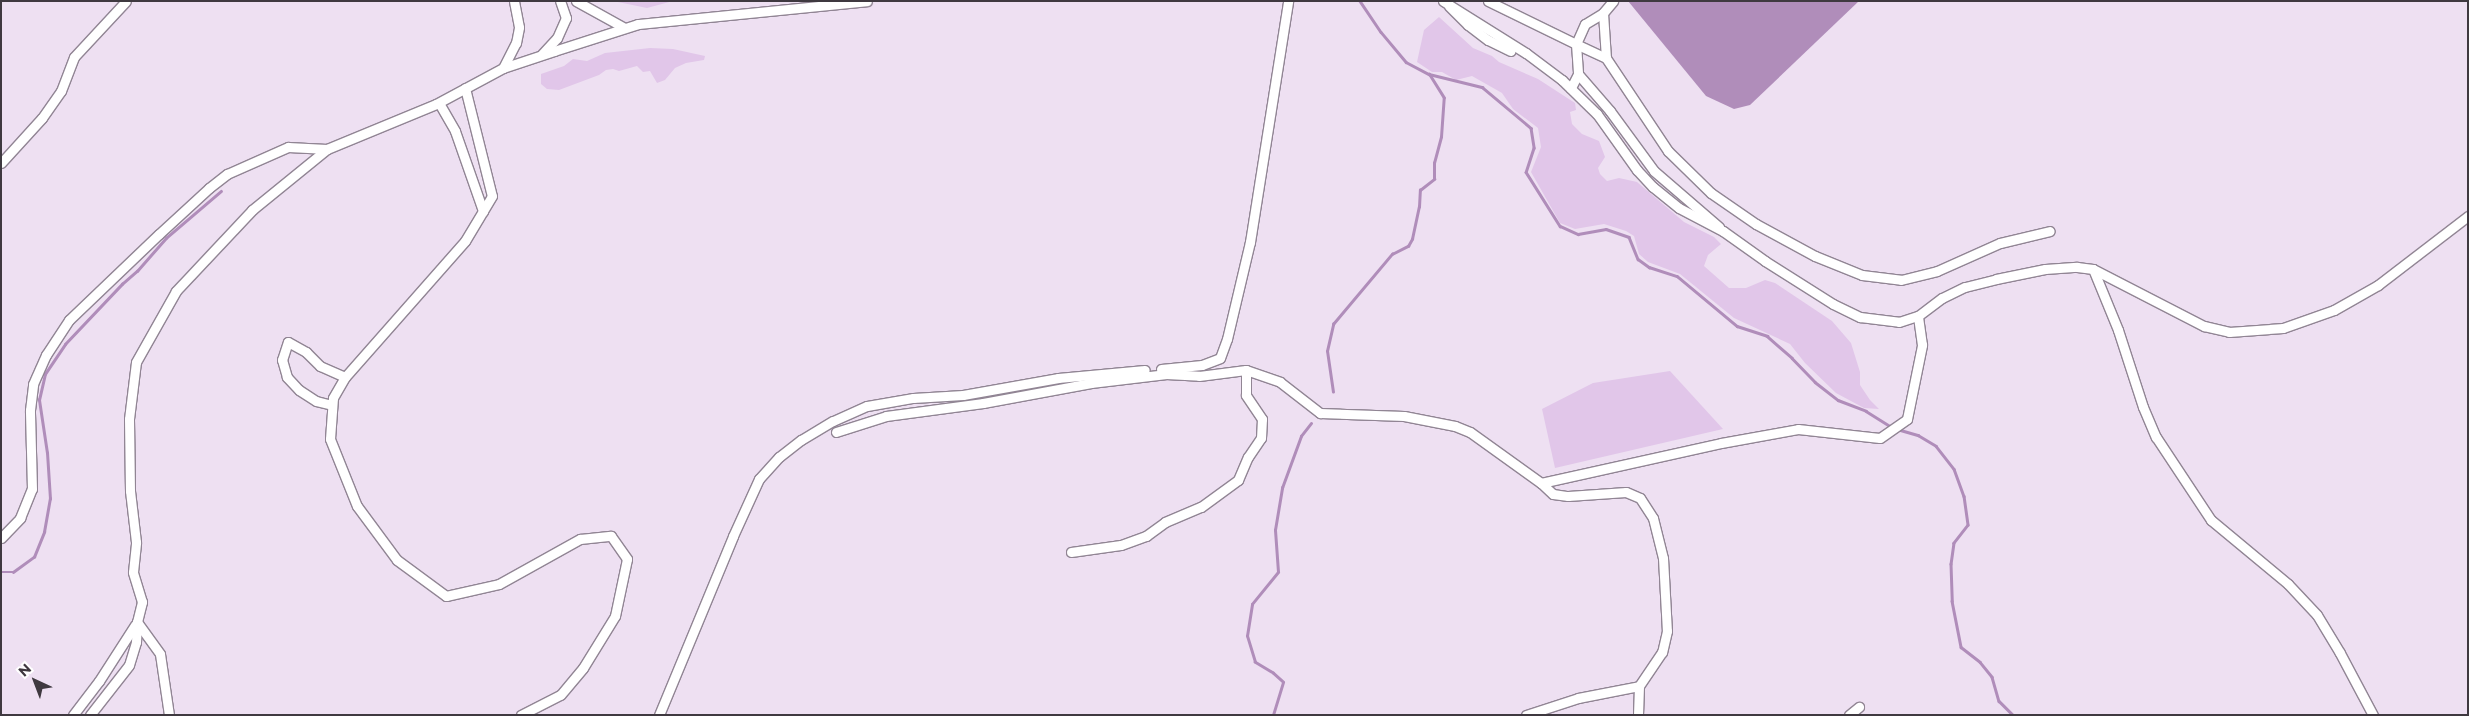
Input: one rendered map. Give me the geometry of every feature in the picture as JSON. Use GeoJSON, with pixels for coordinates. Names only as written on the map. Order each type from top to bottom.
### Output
{"type":"FeatureCollection","features":[{"type":"Feature","properties":{"kind":"street"},"geometry":{"type":"LineString","coordinates":[[1,163],[42,118],[61,91],[74,57],[126,1]]}},
{"type":"Feature","properties":{"kind":"street"},"geometry":{"type":"LineString","coordinates":[[503,68],[516,43],[519,27],[514,1]]}},
{"type":"Feature","properties":{"kind":"street"},"geometry":{"type":"LineString","coordinates":[[540,56],[558,38],[566,18],[560,1]]}},
{"type":"Feature","properties":{"kind":"street"},"geometry":{"type":"LineString","coordinates":[[576,1],[623,27]]}},
{"type":"Feature","properties":{"kind":"street"},"geometry":{"type":"LineString","coordinates":[[90,715],[129,665],[136,642],[137,622],[142,602],[133,572],[136,542],[130,491],[129,419],[136,362],[176,291],[252,210],[327,149],[439,103],[503,68],[623,27],[867,1]]}},
{"type":"Feature","properties":{"kind":"street"},"geometry":{"type":"LineString","coordinates":[[659,715],[733,536],[759,479],[779,457],[801,440],[833,421],[867,406],[912,398],[964,395],[1058,378],[1202,365],[1220,358],[1227,339],[1250,242],[1288,1]]}},
{"type":"Feature","properties":{"kind":"street"},"geometry":{"type":"LineString","coordinates":[[1488,1],[1606,58]]}},
{"type":"Feature","properties":{"kind":"street"},"geometry":{"type":"LineString","coordinates":[[1571,88],[1578,74],[1576,44],[1585,24],[1603,13],[1613,1]]}},
{"type":"Feature","properties":{"kind":"street"},"geometry":{"type":"LineString","coordinates":[[1445,3],[1474,18],[1494,34],[1544,66],[1571,88],[1597,114],[1637,170],[1653,187],[1693,217],[1723,231]]}},
{"type":"Feature","properties":{"kind":"street"},"geometry":{"type":"LineString","coordinates":[[1603,13],[1606,58],[1668,151],[1711,193],[1756,224],[1815,256],[1862,275],[1901,280],[1937,271],[2000,243],[2050,231]]}},
{"type":"Feature","properties":{"kind":"street"},"geometry":{"type":"LineString","coordinates":[[1578,74],[1610,111],[1654,171],[1675,191],[1710,218],[1723,231],[1765,262],[1833,304],[1860,317],[1899,322],[1918,316],[1942,298],[1965,287],[2045,269],[2077,267],[2093,269],[2204,326],[2228,332],[2283,328],[2334,310],[2378,285],[2468,216]]}},
{"type":"Feature","properties":{"kind":"street"},"geometry":{"type":"LineString","coordinates":[[465,88],[492,196],[465,241],[345,377],[333,398],[330,439],[357,506],[397,560],[446,596],[499,584],[580,539],[612,536],[627,559],[615,616],[583,668],[560,696],[521,715]]}},
{"type":"Feature","properties":{"kind":"street"},"geometry":{"type":"LineString","coordinates":[[439,103],[455,131],[483,211]]}},
{"type":"Feature","properties":{"kind":"street"},"geometry":{"type":"LineString","coordinates":[[1,538],[20,518],[32,489],[30,410],[33,384],[46,355],[69,320],[158,234],[209,188],[228,174],[288,147],[327,149]]}},
{"type":"Feature","properties":{"kind":"street"},"geometry":{"type":"LineString","coordinates":[[2093,269],[2118,330],[2142,407],[2156,437],[2210,520],[2288,584],[2317,615],[2374,715]]}},
{"type":"Feature","properties":{"kind":"street"},"geometry":{"type":"LineString","coordinates":[[1541,483],[1721,443],[1798,429],[1880,438],[1906,419],[1922,346],[1918,316]]}},
{"type":"Feature","properties":{"kind":"street"},"geometry":{"type":"LineString","coordinates":[[332,405],[316,401],[299,390],[287,376],[282,360],[288,342],[306,352],[320,366],[345,377]]}},
{"type":"Feature","properties":{"kind":"street"},"geometry":{"type":"LineString","coordinates":[[1071,552],[1121,545],[1146,536],[1165,522],[1201,507],[1238,480],[1248,457],[1262,438],[1262,419],[1246,395],[1246,370]]}},
{"type":"Feature","properties":{"kind":"street"},"geometry":{"type":"LineString","coordinates":[[836,432],[886,416],[983,403],[1091,383],[1166,374],[1199,376],[1246,370],[1280,382],[1320,414],[1404,416],[1455,426],[1470,432],[1541,483],[1553,494],[1568,496],[1626,492],[1640,498],[1653,518],[1663,558],[1667,631],[1662,652],[1639,686],[1638,715]]}},
{"type":"Feature","properties":{"kind":"street"},"geometry":{"type":"LineString","coordinates":[[73,715],[99,681],[137,622]]}},
{"type":"Feature","properties":{"kind":"street"},"geometry":{"type":"LineString","coordinates":[[137,622],[160,654],[169,715]]}},
{"type":"Feature","properties":{"kind":"street"},"geometry":{"type":"LineString","coordinates":[[1526,715],[1578,698],[1639,686]]}},
{"type":"Feature","properties":{"kind":"street"},"geometry":{"type":"LineString","coordinates":[[1849,715],[1859,707]]}},
{"type":"Feature","properties":{"kind":"shaded area"},"geometry":{"type":"Polygon","coordinates":[[[613,1],[673,1],[647,8],[613,1]]]}},
{"type":"Feature","properties":{"kind":"shaded area"},"geometry":{"type":"Polygon","coordinates":[[[1628,1],[1859,1],[1750,105],[1734,109],[1706,96],[1628,1]]]}},
{"type":"Feature","properties":{"kind":"shaded area"},"geometry":{"type":"Polygon","coordinates":[[[1439,17],[1473,48],[1538,79],[1575,103],[1576,110],[1570,112],[1572,124],[1582,134],[1599,141],[1605,157],[1598,168],[1600,174],[1607,181],[1619,178],[1637,182],[1684,222],[1714,237],[1721,244],[1708,255],[1704,266],[1729,288],[1746,288],[1765,280],[1775,283],[1832,321],[1851,343],[1860,372],[1860,385],[1879,409],[1864,408],[1836,393],[1805,363],[1790,344],[1734,318],[1680,274],[1648,262],[1639,254],[1634,236],[1626,231],[1604,224],[1575,229],[1560,223],[1531,172],[1541,147],[1538,128],[1513,109],[1502,93],[1472,76],[1456,80],[1442,72],[1432,72],[1417,62],[1424,30],[1439,17]]]}},
{"type":"Feature","properties":{"kind":"shaded area"},"geometry":{"type":"Polygon","coordinates":[[[650,48],[673,49],[705,56],[704,60],[686,63],[675,68],[665,80],[657,83],[650,71],[643,72],[637,66],[619,71],[613,69],[606,70],[599,75],[559,90],[547,89],[541,84],[541,74],[564,66],[573,59],[587,61],[605,53],[650,48]]]}},
{"type":"Feature","properties":{"kind":"shaded area"},"geometry":{"type":"Polygon","coordinates":[[[1670,371],[1723,429],[1555,468],[1542,409],[1593,383],[1670,371]]]}},
{"type":"Feature","properties":{"kind":"waterway"},"geometry":{"type":"LineString","coordinates":[[1360,1],[1381,32],[1406,62],[1429,74],[1482,87],[1531,128],[1534,148],[1526,172],[1560,226],[1578,234],[1606,229],[1629,237],[1638,259],[1649,267],[1677,276],[1737,326],[1767,336],[1815,382],[1838,400],[1866,411],[1892,427]]}},
{"type":"Feature","properties":{"kind":"waterway"},"geometry":{"type":"LineString","coordinates":[[1333,392],[1327,351],[1333,324],[1392,254],[1408,246],[1412,239],[1419,207],[1420,190],[1434,179],[1434,163],[1441,137],[1444,98],[1429,74]]}},
{"type":"Feature","properties":{"kind":"waterway"},"geometry":{"type":"LineString","coordinates":[[1,572],[13,572],[34,557],[44,532],[50,499],[47,453],[39,400],[45,374],[65,344],[122,284],[137,271],[166,238],[221,191]]}},
{"type":"Feature","properties":{"kind":"waterway"},"geometry":{"type":"LineString","coordinates":[[1273,715],[1283,682],[1273,673],[1255,662],[1247,636],[1252,604],[1278,572],[1275,530],[1282,488],[1301,436],[1311,423]]}},
{"type":"Feature","properties":{"kind":"waterway"},"geometry":{"type":"LineString","coordinates":[[1897,429],[1918,435],[1936,446],[1954,469],[1964,496],[1968,525],[1954,543],[1951,564],[1952,601],[1961,647],[1980,662],[1992,677],[1999,701],[2013,715]]}}]}
